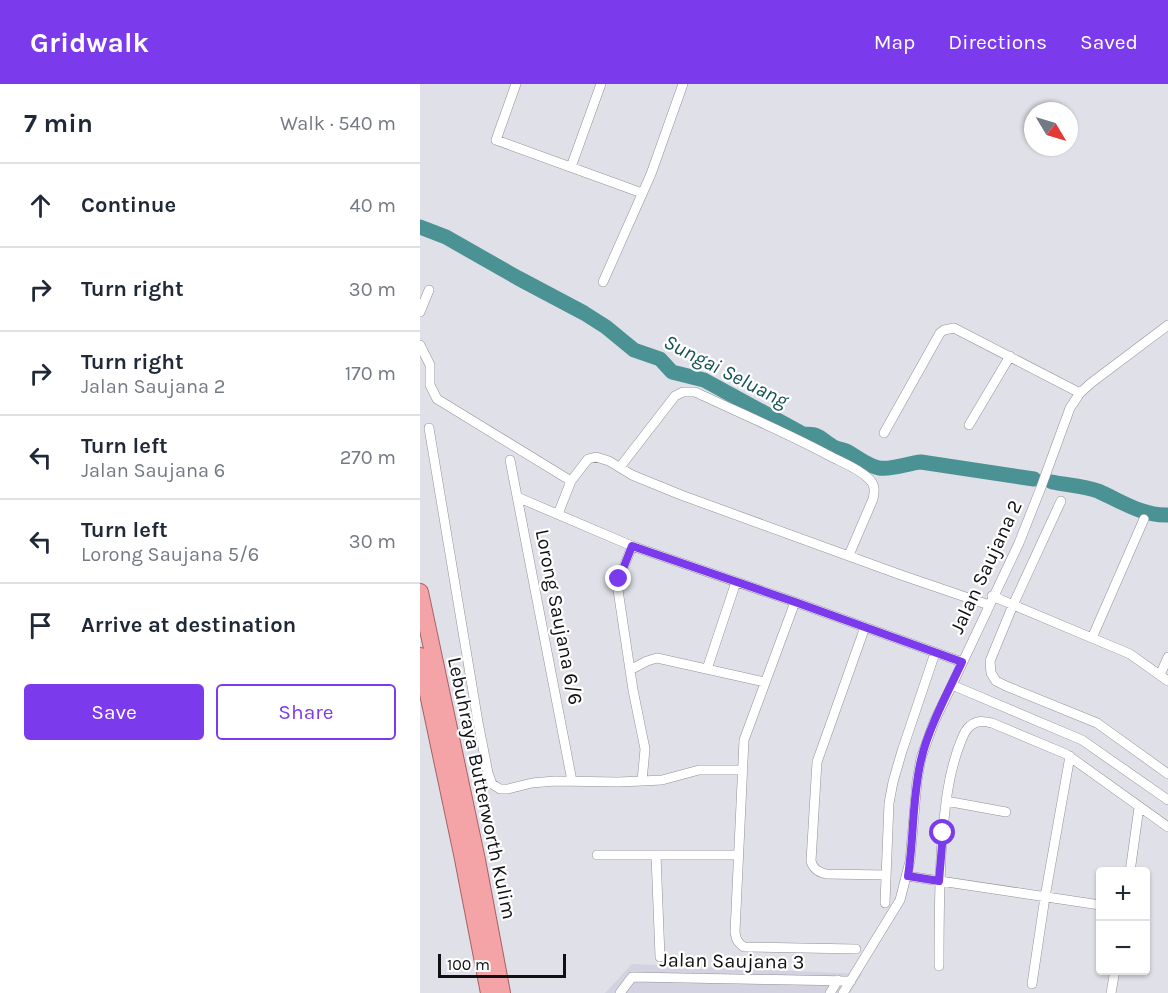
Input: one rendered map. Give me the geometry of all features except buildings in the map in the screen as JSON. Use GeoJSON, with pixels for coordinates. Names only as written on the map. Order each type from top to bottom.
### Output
{"type":"FeatureCollection","features":[{"type":"Feature","properties":{"kind":"highway","name":"Lebuhraya Butterworth Kulim"},"geometry":{"type":"LineString","coordinates":[[420,592],[477,860],[502,993]]}},
{"type":"Feature","properties":{"kind":"highway","name":"Lebuhraya Butterworth Kulim"},"geometry":{"type":"LineString","coordinates":[[420,656],[489,993]]}},
{"type":"Feature","properties":{"kind":"street"},"geometry":{"type":"LineString","coordinates":[[516,84],[496,140],[642,193]]}},
{"type":"Feature","properties":{"kind":"street"},"geometry":{"type":"LineString","coordinates":[[571,167],[601,84]]}},
{"type":"Feature","properties":{"kind":"street"},"geometry":{"type":"LineString","coordinates":[[603,282],[651,174],[683,84]]}},
{"type":"Feature","properties":{"kind":"street"},"geometry":{"type":"LineString","coordinates":[[420,312],[429,290]]}},
{"type":"Feature","properties":{"kind":"street","name":"Jalan Saujana 2"},"geometry":{"type":"LineString","coordinates":[[843,993],[900,900],[908,876],[916,782],[921,758],[934,722],[1019,543],[1070,408],[1080,393],[1091,383],[1168,325]]}},
{"type":"Feature","properties":{"kind":"street"},"geometry":{"type":"LineString","coordinates":[[884,434],[940,333],[944,330],[954,328],[1080,393]]}},
{"type":"Feature","properties":{"kind":"street"},"geometry":{"type":"LineString","coordinates":[[420,345],[430,365],[430,385],[438,399],[571,481]]}},
{"type":"Feature","properties":{"kind":"street"},"geometry":{"type":"LineString","coordinates":[[969,425],[1010,356]]}},
{"type":"Feature","properties":{"kind":"street"},"geometry":{"type":"LineString","coordinates":[[620,467],[675,396],[683,392],[695,392],[798,439],[868,477],[874,485],[875,492],[849,555]]}},
{"type":"Feature","properties":{"kind":"street"},"geometry":{"type":"LineString","coordinates":[[429,428],[478,722],[492,784],[500,789],[508,789],[532,783],[642,782],[662,780],[699,770],[743,770]]}},
{"type":"Feature","properties":{"kind":"street"},"geometry":{"type":"LineString","coordinates":[[558,514],[571,481],[588,459],[596,457],[681,495],[849,555],[1013,605],[1130,654],[1168,681]]}},
{"type":"Feature","properties":{"kind":"street","name":"Lorong Saujana 6/6"},"geometry":{"type":"LineString","coordinates":[[510,460],[572,781]]}},
{"type":"Feature","properties":{"kind":"street"},"geometry":{"type":"LineString","coordinates":[[518,497],[632,546],[962,662]]}},
{"type":"Feature","properties":{"kind":"street"},"geometry":{"type":"LineString","coordinates":[[1061,501],[990,661],[991,673],[996,681],[1096,723],[1168,774]]}},
{"type":"Feature","properties":{"kind":"street"},"geometry":{"type":"LineString","coordinates":[[1092,638],[1144,519]]}},
{"type":"Feature","properties":{"kind":"street"},"geometry":{"type":"LineString","coordinates":[[632,546],[619,579],[618,590],[645,749],[642,782]]}},
{"type":"Feature","properties":{"kind":"street"},"geometry":{"type":"LineString","coordinates":[[706,669],[736,582]]}},
{"type":"Feature","properties":{"kind":"street"},"geometry":{"type":"LineString","coordinates":[[795,602],[744,740],[736,939],[744,947],[856,950]]}},
{"type":"Feature","properties":{"kind":"street"},"geometry":{"type":"LineString","coordinates":[[865,627],[817,762],[811,861],[812,866],[818,872],[826,874],[886,875]]}},
{"type":"Feature","properties":{"kind":"street"},"geometry":{"type":"LineString","coordinates":[[885,903],[889,803],[893,782],[935,652]]}},
{"type":"Feature","properties":{"kind":"street"},"geometry":{"type":"LineString","coordinates":[[1160,675],[1168,657]]}},
{"type":"Feature","properties":{"kind":"street"},"geometry":{"type":"LineString","coordinates":[[630,670],[657,658],[765,682]]}},
{"type":"Feature","properties":{"kind":"street"},"geometry":{"type":"LineString","coordinates":[[952,684],[1082,740],[1168,800]]}},
{"type":"Feature","properties":{"kind":"street"},"geometry":{"type":"LineString","coordinates":[[939,966],[939,881],[948,784],[965,732],[975,723],[982,720],[992,723],[1070,756],[1168,827]]}},
{"type":"Feature","properties":{"kind":"street"},"geometry":{"type":"LineString","coordinates":[[1032,984],[1070,756]]}},
{"type":"Feature","properties":{"kind":"street"},"geometry":{"type":"LineString","coordinates":[[946,801],[1006,812]]}},
{"type":"Feature","properties":{"kind":"street"},"geometry":{"type":"LineString","coordinates":[[1131,867],[1139,807]]}},
{"type":"Feature","properties":{"kind":"street"},"geometry":{"type":"LineString","coordinates":[[597,855],[738,855]]}},
{"type":"Feature","properties":{"kind":"street"},"geometry":{"type":"LineString","coordinates":[[656,855],[660,957]]}},
{"type":"Feature","properties":{"kind":"street"},"geometry":{"type":"LineString","coordinates":[[908,876],[1096,904]]}},
{"type":"Feature","properties":{"kind":"street"},"geometry":{"type":"LineString","coordinates":[[1111,993],[1114,975]]}},
{"type":"Feature","properties":{"kind":"street","name":"Jalan Saujana 3"},"geometry":{"type":"LineString","coordinates":[[620,993],[633,977],[851,981]]}},
{"type":"Feature","properties":{"kind":"street"},"geometry":{"type":"LineString","coordinates":[[830,993],[838,980]]}},
{"type":"Feature","properties":{"kind":"shaded area"},"geometry":{"type":"Polygon","coordinates":[[[632,964],[862,974],[850,993],[605,993],[632,964]]]}},
{"type":"Feature","properties":{"kind":"waterway","name":"Sungai Seluang"},"geometry":{"type":"LineString","coordinates":[[420,227],[446,237],[584,313],[606,327],[634,350],[660,359],[672,372],[704,380],[803,434],[817,436],[870,465],[884,468],[921,462],[1034,479]]}},
{"type":"Feature","properties":{"kind":"waterway","name":"Sungai Seluang"},"geometry":{"type":"LineString","coordinates":[[1052,482],[1093,489],[1140,510],[1168,515]]}},
{"type":"Feature","properties":{"kind":"route"},"geometry":{"type":"LineString","coordinates":[[619,579],[632,546],[962,662],[934,722],[921,758],[916,782],[908,876],[939,881],[943,833]]}}]}
